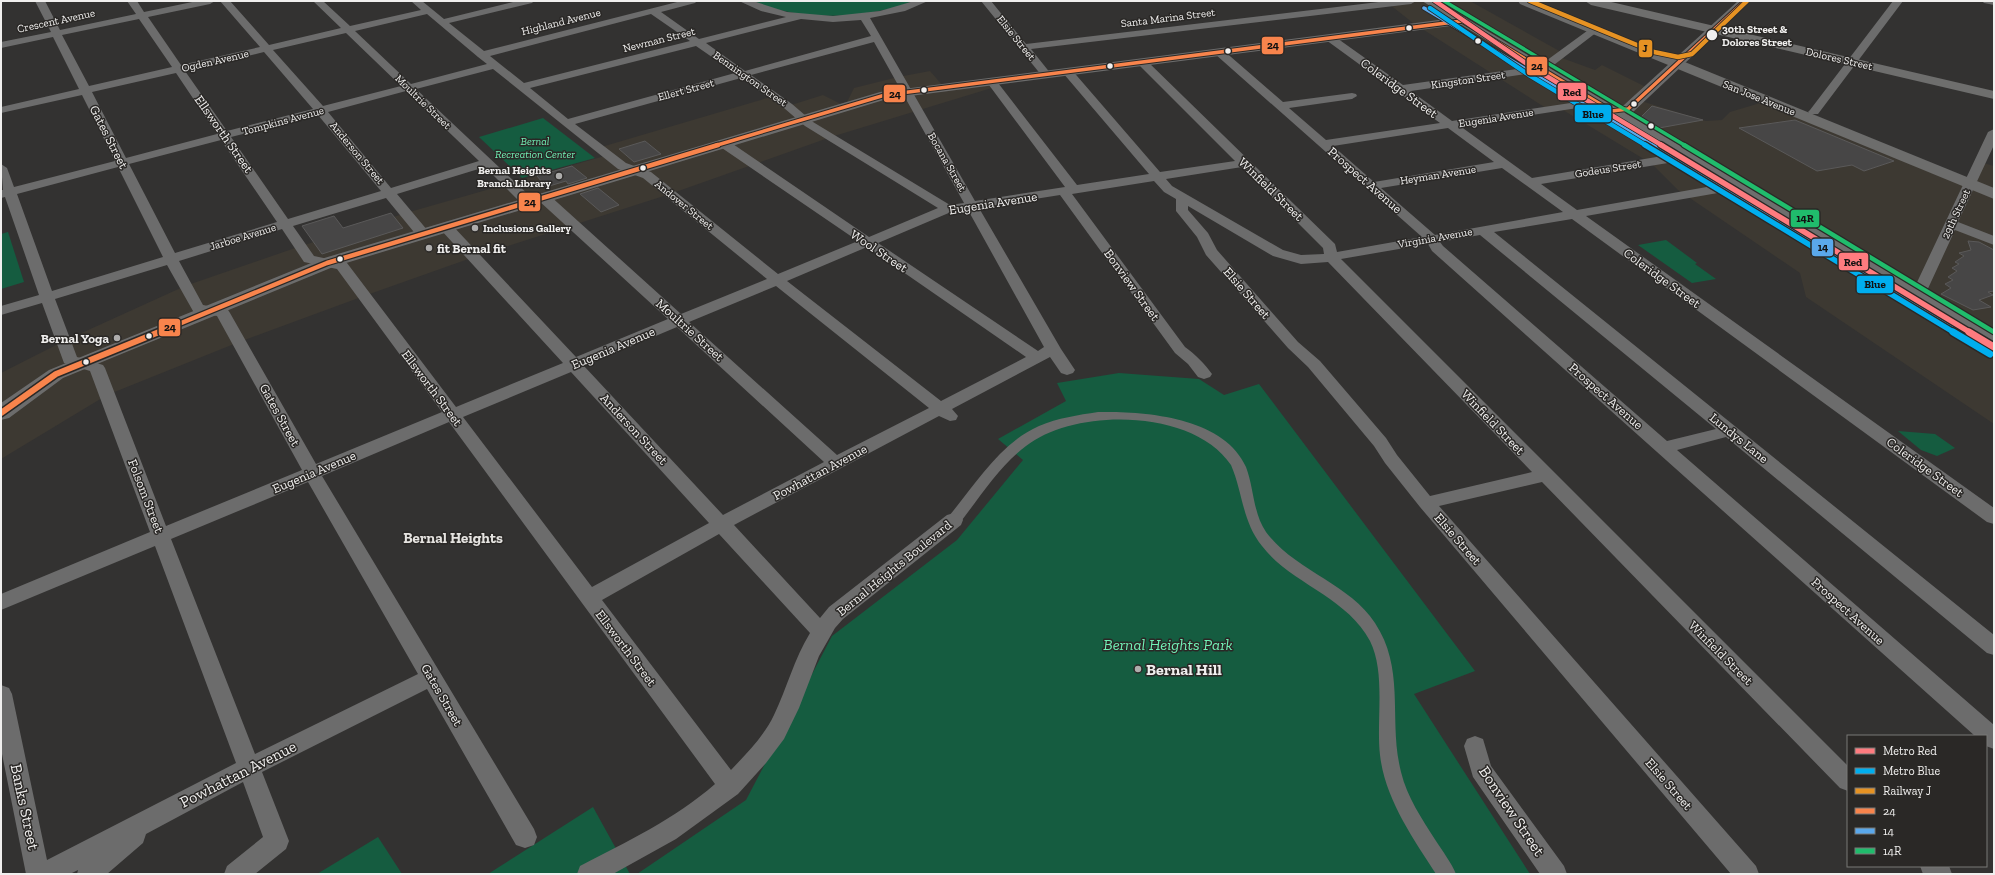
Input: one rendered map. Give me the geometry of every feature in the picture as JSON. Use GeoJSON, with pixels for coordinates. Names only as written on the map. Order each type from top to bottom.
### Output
{"type":"FeatureCollection","features":[{"type":"Feature","properties":{"kind":"main road"},"geometry":{"type":"LineString","coordinates":[[1428,1],[1994,341]]}},
{"type":"Feature","properties":{"kind":"main road","name":"San Jose Avenue"},"geometry":{"type":"LineString","coordinates":[[1524,1],[1594,30],[1814,112],[1971,180],[1994,194]]}},
{"type":"Feature","properties":{"kind":"main road","name":"San Jose Avenue"},"geometry":{"type":"LineString","coordinates":[[1543,1],[1680,62],[1971,180],[1994,185]]}},
{"type":"Feature","properties":{"kind":"main road","name":"Dolores Street"},"geometry":{"type":"LineString","coordinates":[[1595,1],[1717,27],[1854,59],[1994,95]]}},
{"type":"Feature","properties":{"kind":"main road","name":"Dolores Street"},"geometry":{"type":"LineString","coordinates":[[1617,1],[1717,27]]}},
{"type":"Feature","properties":{"kind":"main road","name":"Dolores Street"},"geometry":{"type":"LineString","coordinates":[[1854,59],[1994,88]]}},
{"type":"Feature","properties":{"kind":"street","name":"Gates Street"},"geometry":{"type":"LineString","coordinates":[[40,1],[171,259],[198,308],[223,313],[312,473],[525,837]]}},
{"type":"Feature","properties":{"kind":"street","name":"Ellsworth Street"},"geometry":{"type":"LineString","coordinates":[[132,1],[309,259],[342,266],[730,787]]}},
{"type":"Feature","properties":{"kind":"street","name":"Crescent Avenue"},"geometry":{"type":"LineString","coordinates":[[1,45],[210,1]]}},
{"type":"Feature","properties":{"kind":"street","name":"Anderson Street"},"geometry":{"type":"LineString","coordinates":[[225,1],[390,192],[423,234]]}},
{"type":"Feature","properties":{"kind":"street","name":"Moultrie Street"},"geometry":{"type":"LineString","coordinates":[[318,1],[486,163],[536,200],[679,320],[836,464]]}},
{"type":"Feature","properties":{"kind":"street","name":"Andover Street"},"geometry":{"type":"LineString","coordinates":[[416,1],[566,123],[622,166],[647,175],[777,280],[945,412]]}},
{"type":"Feature","properties":{"kind":"street"},"geometry":{"type":"LineString","coordinates":[[442,22],[530,1]]}},
{"type":"Feature","properties":{"kind":"street","name":"Highland Avenue"},"geometry":{"type":"LineString","coordinates":[[482,55],[692,1]]}},
{"type":"Feature","properties":{"kind":"street"},"geometry":{"type":"LineString","coordinates":[[744,1],[773,11],[802,16],[833,18],[864,16],[899,10],[923,1]]}},
{"type":"Feature","properties":{"kind":"street","name":"Elsie Street"},"geometry":{"type":"LineString","coordinates":[[986,1],[1046,74]]}},
{"type":"Feature","properties":{"kind":"street"},"geometry":{"type":"LineString","coordinates":[[1315,1],[1329,11]]}},
{"type":"Feature","properties":{"kind":"street","name":"Santa Marina Street"},"geometry":{"type":"LineString","coordinates":[[1023,47],[1411,1]]}},
{"type":"Feature","properties":{"kind":"street"},"geometry":{"type":"LineString","coordinates":[[1612,111],[1628,109],[1745,1]]}},
{"type":"Feature","properties":{"kind":"street"},"geometry":{"type":"LineString","coordinates":[[1814,112],[1898,1]]}},
{"type":"Feature","properties":{"kind":"street"},"geometry":{"type":"LineString","coordinates":[[1987,1],[1994,2]]}},
{"type":"Feature","properties":{"kind":"street","name":"Ogden Avenue"},"geometry":{"type":"LineString","coordinates":[[1,110],[429,11]]}},
{"type":"Feature","properties":{"kind":"street","name":"Bennington Street"},"geometry":{"type":"LineString","coordinates":[[653,11],[805,118],[809,124],[948,209]]}},
{"type":"Feature","properties":{"kind":"street","name":"Newman Street"},"geometry":{"type":"LineString","coordinates":[[522,87],[802,16]]}},
{"type":"Feature","properties":{"kind":"street","name":"Bocana Street"},"geometry":{"type":"LineString","coordinates":[[864,16],[1053,349],[1067,370]]}},
{"type":"Feature","properties":{"kind":"street"},"geometry":{"type":"LineString","coordinates":[[1,414],[50,378],[83,363],[327,263],[885,94],[1462,21]]}},
{"type":"Feature","properties":{"kind":"street","name":"Kingston Street"},"geometry":{"type":"LineString","coordinates":[[1401,89],[1542,70],[1594,30]]}},
{"type":"Feature","properties":{"kind":"street","name":"Ellert Street"},"geometry":{"type":"LineString","coordinates":[[566,123],[876,38]]}},
{"type":"Feature","properties":{"kind":"street","name":"Coleridge Street"},"geometry":{"type":"LineString","coordinates":[[1330,38],[1994,517]]}},
{"type":"Feature","properties":{"kind":"street","name":"Prospect Avenue"},"geometry":{"type":"LineString","coordinates":[[1219,52],[1432,239],[1437,248],[1994,739]]}},
{"type":"Feature","properties":{"kind":"street","name":"Winfield Street"},"geometry":{"type":"LineString","coordinates":[[1142,62],[1330,247],[1331,257],[1847,780]]}},
{"type":"Feature","properties":{"kind":"street","name":"Tompkins Avenue"},"geometry":{"type":"LineString","coordinates":[[5,193],[495,65]]}},
{"type":"Feature","properties":{"kind":"street"},"geometry":{"type":"LineString","coordinates":[[1067,71],[1156,177]]}},
{"type":"Feature","properties":{"kind":"street","name":"Bonview Street"},"geometry":{"type":"LineString","coordinates":[[990,80],[1180,350],[1194,361],[1204,374]]}},
{"type":"Feature","properties":{"kind":"street"},"geometry":{"type":"LineString","coordinates":[[1280,106],[1352,96]]}},
{"type":"Feature","properties":{"kind":"street","name":"Eugenia Avenue"},"geometry":{"type":"LineString","coordinates":[[1323,144],[1597,102]]}},
{"type":"Feature","properties":{"kind":"street","name":"29th Street"},"geometry":{"type":"LineString","coordinates":[[1918,295],[1994,132]]}},
{"type":"Feature","properties":{"kind":"street","name":"Wool Street"},"geometry":{"type":"LineString","coordinates":[[723,143],[1037,357]]}},
{"type":"Feature","properties":{"kind":"street","name":"Godeus Street"},"geometry":{"type":"LineString","coordinates":[[1529,182],[1686,156]]}},
{"type":"Feature","properties":{"kind":"street","name":"Jarboe Avenue"},"geometry":{"type":"LineString","coordinates":[[1,311],[486,163]]}},
{"type":"Feature","properties":{"kind":"street","name":"Eugenia Avenue"},"geometry":{"type":"LineString","coordinates":[[1,602],[948,209],[1244,163]]}},
{"type":"Feature","properties":{"kind":"street","name":"Heyman Avenue"},"geometry":{"type":"LineString","coordinates":[[1371,186],[1505,164]]}},
{"type":"Feature","properties":{"kind":"street","name":"Folsom Street"},"geometry":{"type":"LineString","coordinates":[[1,168],[5,193],[49,297],[70,360],[97,368],[162,535],[277,841],[236,874]]}},
{"type":"Feature","properties":{"kind":"street","name":"Virginia Avenue"},"geometry":{"type":"LineString","coordinates":[[1156,177],[1168,190],[1278,253],[1293,259],[1305,261],[1735,186]]}},
{"type":"Feature","properties":{"kind":"street","name":"Elsie Street"},"geometry":{"type":"LineString","coordinates":[[1182,198],[1182,211],[1203,236],[1211,252],[1293,345],[1314,364],[1380,442],[1391,459],[1426,503],[1747,874]]}},
{"type":"Feature","properties":{"kind":"street"},"geometry":{"type":"LineString","coordinates":[[1951,224],[1994,241]]}},
{"type":"Feature","properties":{"kind":"street","name":"Anderson Street"},"geometry":{"type":"LineString","coordinates":[[446,227],[821,632]]}},
{"type":"Feature","properties":{"kind":"street","name":"Lundys Lane"},"geometry":{"type":"LineString","coordinates":[[1483,230],[1994,647]]}},
{"type":"Feature","properties":{"kind":"street","name":"Powhattan Avenue"},"geometry":{"type":"LineString","coordinates":[[589,598],[721,524],[836,464],[945,412],[1053,349]]}},
{"type":"Feature","properties":{"kind":"street","name":"Bernal Heights Boulevard"},"geometry":{"type":"LineString","coordinates":[[590,874],[681,824],[730,787],[762,751],[776,731],[821,632],[836,613],[954,520],[1008,456],[1023,441],[1048,428],[1072,420],[1113,416],[1148,417],[1175,423],[1203,433],[1218,442],[1239,465],[1251,519],[1256,530],[1265,541],[1286,562],[1358,613],[1371,627],[1384,655],[1388,750],[1393,777],[1413,821],[1447,874]]}},
{"type":"Feature","properties":{"kind":"street"},"geometry":{"type":"LineString","coordinates":[[1664,447],[1730,431]]}},
{"type":"Feature","properties":{"kind":"street"},"geometry":{"type":"LineString","coordinates":[[1426,503],[1545,475]]}},
{"type":"Feature","properties":{"kind":"street","name":"Powhattan Avenue"},"geometry":{"type":"LineString","coordinates":[[46,874],[249,768],[432,677]]}},
{"type":"Feature","properties":{"kind":"street","name":"Banks Street"},"geometry":{"type":"LineString","coordinates":[[1,694],[38,874]]}},
{"type":"Feature","properties":{"kind":"street","name":"Bonview Street"},"geometry":{"type":"LineString","coordinates":[[1475,746],[1481,770],[1555,874]]}},
{"type":"Feature","properties":{"kind":"street"},"geometry":{"type":"LineString","coordinates":[[89,874],[160,815]]}},
{"type":"Feature","properties":{"kind":"shaded area"},"geometry":{"type":"Polygon","coordinates":[[[1411,1],[1470,1],[1563,53],[1562,58],[1595,70],[1602,65],[1650,89],[1638,100],[1706,121],[1722,120],[1730,112],[1767,101],[1970,184],[1980,162],[1994,166],[1994,424],[1806,297],[1800,273],[1678,190],[1652,164],[1563,110],[1552,112],[1413,23],[1389,4],[1411,1]]]}},
{"type":"Feature","properties":{"kind":"shaded area"},"geometry":{"type":"Polygon","coordinates":[[[930,71],[943,86],[991,81],[995,87],[831,137],[670,194],[474,257],[239,342],[107,395],[1,459],[1,373],[64,341],[185,286],[301,246],[406,213],[608,155],[598,148],[774,96],[788,106],[823,95],[845,106],[854,88],[930,71]]]}},
{"type":"Feature","properties":{"kind":"green space"},"geometry":{"type":"Polygon","coordinates":[[[754,1],[913,1],[876,12],[834,16],[791,12],[771,8],[754,1]]]}},
{"type":"Feature","properties":{"kind":"green space","name":"Bernal Recreation Center"},"geometry":{"type":"Polygon","coordinates":[[[543,118],[595,158],[522,178],[479,137],[543,118]]]}},
{"type":"Feature","properties":{"kind":"green space"},"geometry":{"type":"Polygon","coordinates":[[[8,232],[24,282],[1,289],[1,234],[8,232]]]}},
{"type":"Feature","properties":{"kind":"green space"},"geometry":{"type":"Polygon","coordinates":[[[1666,240],[1716,279],[1692,283],[1638,245],[1666,240]]]}},
{"type":"Feature","properties":{"kind":"green space","name":"Bernal Heights Park"},"geometry":{"type":"Polygon","coordinates":[[[1119,373],[1199,379],[1224,395],[1259,384],[1475,671],[1414,694],[1530,874],[637,874],[746,800],[832,636],[957,540],[1023,460],[998,439],[1066,401],[1057,383],[1119,373]]]}},
{"type":"Feature","properties":{"kind":"green space"},"geometry":{"type":"Polygon","coordinates":[[[1898,431],[1935,434],[1955,448],[1937,456],[1921,450],[1898,431]]]}},
{"type":"Feature","properties":{"kind":"green space"},"geometry":{"type":"Polygon","coordinates":[[[593,807],[630,874],[488,874],[593,807]]]}},
{"type":"Feature","properties":{"kind":"green space"},"geometry":{"type":"Polygon","coordinates":[[[378,837],[402,874],[317,874],[378,837]]]}},
{"type":"Feature","properties":{"kind":"building"},"geometry":{"type":"Polygon","coordinates":[[[1652,106],[1703,120],[1659,128],[1641,117],[1652,106]]]}},
{"type":"Feature","properties":{"kind":"building"},"geometry":{"type":"Polygon","coordinates":[[[1795,120],[1894,161],[1864,171],[1852,165],[1817,171],[1739,128],[1795,120]]]}},
{"type":"Feature","properties":{"kind":"building"},"geometry":{"type":"Polygon","coordinates":[[[645,141],[661,154],[634,162],[619,149],[645,141]]]}},
{"type":"Feature","properties":{"kind":"building","name":"Bernal Heights Branch Library"},"geometry":{"type":"Polygon","coordinates":[[[572,166],[587,178],[568,184],[566,181],[546,187],[537,176],[572,166]]]}},
{"type":"Feature","properties":{"kind":"building"},"geometry":{"type":"Polygon","coordinates":[[[598,188],[619,205],[601,212],[580,194],[598,188]]]}},
{"type":"Feature","properties":{"kind":"building"},"geometry":{"type":"Polygon","coordinates":[[[391,213],[403,228],[322,254],[302,226],[334,216],[343,228],[391,213]]]}},
{"type":"Feature","properties":{"kind":"building"},"geometry":{"type":"Polygon","coordinates":[[[1968,241],[1979,242],[1994,250],[1994,291],[1988,292],[1993,295],[1979,300],[1991,307],[1973,310],[1941,294],[1951,288],[1945,284],[1953,280],[1948,277],[1957,271],[1952,268],[1959,264],[1955,262],[1964,256],[1959,253],[1971,250],[1968,241]]]}},
{"type":"Feature","properties":{"kind":"metro line","name":"Red"},"geometry":{"type":"LineString","coordinates":[[1435,1],[1533,68],[1994,347]]}},
{"type":"Feature","properties":{"kind":"metro line","name":"Blue"},"geometry":{"type":"LineString","coordinates":[[1430,8],[1529,75],[1990,354]]}},
{"type":"Feature","properties":{"kind":"rail line","name":"J"},"geometry":{"type":"LineString","coordinates":[[1530,1],[1654,52],[1678,57],[1692,54],[1747,1]]}},
{"type":"Feature","properties":{"kind":"transit line","name":"14R"},"geometry":{"type":"LineString","coordinates":[[1444,1],[1994,332]]}},
{"type":"Feature","properties":{"kind":"transit line","name":"24"},"geometry":{"type":"LineString","coordinates":[[1612,111],[1628,109],[1745,1]]}},
{"type":"Feature","properties":{"kind":"transit line","name":"14"},"geometry":{"type":"LineString","coordinates":[[1424,8],[1990,348]]}},
{"type":"Feature","properties":{"kind":"transit line","name":"24"},"geometry":{"type":"LineString","coordinates":[[1462,21],[1612,111]]}},
{"type":"Feature","properties":{"kind":"transit line","name":"24"},"geometry":{"type":"LineString","coordinates":[[1,413],[56,374],[327,263],[885,95],[1462,21]]}},
{"type":"Feature","properties":{"kind":"place","name":"30th Street & Dolores Street"},"geometry":{"type":"Point","coordinates":[1712,35]}},
{"type":"Feature","properties":{"kind":"place","name":"Bernal Heights Branch Library"},"geometry":{"type":"Point","coordinates":[559,176]}},
{"type":"Feature","properties":{"kind":"place","name":"Inclusions Gallery"},"geometry":{"type":"Point","coordinates":[475,228]}},
{"type":"Feature","properties":{"kind":"place","name":"fit Bernal fit"},"geometry":{"type":"Point","coordinates":[429,248]}},
{"type":"Feature","properties":{"kind":"place","name":"Bernal Yoga"},"geometry":{"type":"Point","coordinates":[117,338]}},
{"type":"Feature","properties":{"kind":"place","name":"Bernal Hill"},"geometry":{"type":"Point","coordinates":[1138,669]}},
{"type":"Feature","properties":{"kind":"district","name":"Bernal Heights"},"geometry":{"type":"Point","coordinates":[453,538]}}]}
